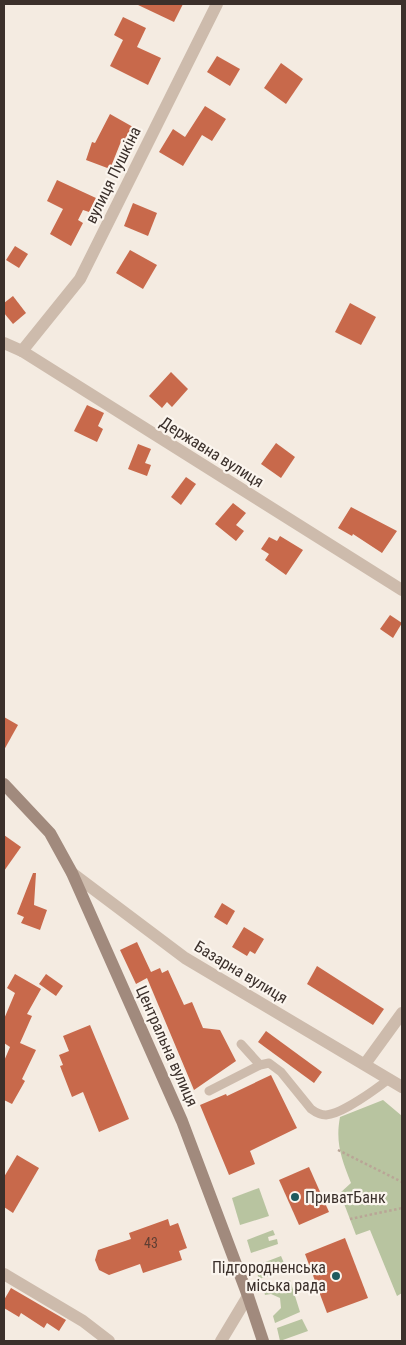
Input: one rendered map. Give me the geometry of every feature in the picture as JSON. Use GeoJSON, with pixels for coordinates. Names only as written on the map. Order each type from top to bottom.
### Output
{"type":"FeatureCollection","features":[{"type":"Feature","properties":{"kind":"main road","name":"Центральна вулиця"},"geometry":{"type":"LineString","coordinates":[[4,784],[50,833],[72,874],[182,1121],[263,1341]]}},
{"type":"Feature","properties":{"kind":"street","name":"вулиця Пушкіна"},"geometry":{"type":"LineString","coordinates":[[22,351],[80,280],[217,4]]}},
{"type":"Feature","properties":{"kind":"street","name":"Державна вулиця"},"geometry":{"type":"LineString","coordinates":[[4,343],[22,351],[402,590]]}},
{"type":"Feature","properties":{"kind":"street","name":"Базарна вулиця"},"geometry":{"type":"LineString","coordinates":[[72,874],[185,958],[402,1086]]}},
{"type":"Feature","properties":{"kind":"street"},"geometry":{"type":"LineString","coordinates":[[365,1064],[402,1013]]}},
{"type":"Feature","properties":{"kind":"street"},"geometry":{"type":"LineString","coordinates":[[4,1274],[82,1321],[109,1341]]}},
{"type":"Feature","properties":{"kind":"street"},"geometry":{"type":"LineString","coordinates":[[221,1341],[248,1296]]}},
{"type":"Feature","properties":{"kind":"lane"},"geometry":{"type":"LineString","coordinates":[[241,1044],[260,1065]]}},
{"type":"Feature","properties":{"kind":"lane"},"geometry":{"type":"LineString","coordinates":[[209,1091],[260,1065],[268,1064],[276,1067],[311,1109],[316,1113],[326,1115],[366,1096],[389,1079]]}},
{"type":"Feature","properties":{"kind":"path"},"geometry":{"type":"LineString","coordinates":[[338,1150],[402,1182]]}},
{"type":"Feature","properties":{"kind":"path"},"geometry":{"type":"LineString","coordinates":[[350,1219],[402,1208]]}},
{"type":"Feature","properties":{"kind":"green space"},"geometry":{"type":"Polygon","coordinates":[[[383,1100],[402,1116],[402,1293],[397,1296],[370,1230],[356,1235],[340,1193],[351,1183],[342,1159],[339,1143],[340,1117],[383,1100]]]}},
{"type":"Feature","properties":{"kind":"green space"},"geometry":{"type":"Polygon","coordinates":[[[259,1188],[269,1216],[240,1225],[232,1198],[259,1188]]]}},
{"type":"Feature","properties":{"kind":"green space"},"geometry":{"type":"Polygon","coordinates":[[[273,1230],[275,1235],[268,1237],[269,1241],[277,1239],[278,1244],[251,1253],[247,1240],[273,1230]]]}},
{"type":"Feature","properties":{"kind":"green space"},"geometry":{"type":"Polygon","coordinates":[[[281,1256],[287,1270],[259,1279],[255,1266],[281,1256]]]}},
{"type":"Feature","properties":{"kind":"green space"},"geometry":{"type":"Polygon","coordinates":[[[290,1280],[300,1312],[275,1323],[273,1316],[281,1308],[280,1298],[271,1294],[265,1295],[263,1288],[290,1280]]]}},
{"type":"Feature","properties":{"kind":"green space"},"geometry":{"type":"Polygon","coordinates":[[[302,1319],[308,1331],[280,1341],[277,1328],[302,1319]]]}},
{"type":"Feature","properties":{"kind":"building"},"geometry":{"type":"Polygon","coordinates":[[[136,4],[183,4],[174,22],[136,4]]]}},
{"type":"Feature","properties":{"kind":"building"},"geometry":{"type":"Polygon","coordinates":[[[123,17],[146,28],[137,47],[161,58],[148,85],[110,66],[123,40],[114,35],[123,17]]]}},
{"type":"Feature","properties":{"kind":"building"},"geometry":{"type":"Polygon","coordinates":[[[217,56],[240,69],[230,86],[207,72],[217,56]]]}},
{"type":"Feature","properties":{"kind":"building"},"geometry":{"type":"Polygon","coordinates":[[[281,63],[303,79],[286,104],[264,88],[281,63]]]}},
{"type":"Feature","properties":{"kind":"building"},"geometry":{"type":"Polygon","coordinates":[[[205,106],[226,119],[212,141],[202,135],[183,166],[159,152],[173,129],[185,137],[205,106]]]}},
{"type":"Feature","properties":{"kind":"building"},"geometry":{"type":"Polygon","coordinates":[[[110,114],[133,127],[126,140],[122,139],[110,169],[86,160],[92,142],[95,143],[110,114]]]}},
{"type":"Feature","properties":{"kind":"building"},"geometry":{"type":"Polygon","coordinates":[[[57,180],[96,198],[89,212],[83,210],[78,220],[83,223],[71,246],[50,234],[63,209],[47,201],[57,180]]]}},
{"type":"Feature","properties":{"kind":"building"},"geometry":{"type":"Polygon","coordinates":[[[133,203],[157,213],[148,236],[124,226],[133,203]]]}},
{"type":"Feature","properties":{"kind":"building"},"geometry":{"type":"Polygon","coordinates":[[[15,246],[28,254],[19,268],[6,260],[15,246]]]}},
{"type":"Feature","properties":{"kind":"building"},"geometry":{"type":"Polygon","coordinates":[[[130,250],[157,265],[143,289],[116,273],[130,250]]]}},
{"type":"Feature","properties":{"kind":"building"},"geometry":{"type":"Polygon","coordinates":[[[13,296],[26,313],[13,324],[4,313],[4,303],[13,296]]]}},
{"type":"Feature","properties":{"kind":"building"},"geometry":{"type":"Polygon","coordinates":[[[350,303],[376,317],[361,345],[335,332],[350,303]]]}},
{"type":"Feature","properties":{"kind":"building"},"geometry":{"type":"Polygon","coordinates":[[[171,372],[188,389],[172,407],[167,402],[162,408],[149,396],[171,372]]]}},
{"type":"Feature","properties":{"kind":"building"},"geometry":{"type":"Polygon","coordinates":[[[87,405],[104,413],[98,426],[103,429],[97,442],[74,431],[87,405]]]}},
{"type":"Feature","properties":{"kind":"building"},"geometry":{"type":"Polygon","coordinates":[[[276,443],[295,457],[281,478],[261,464],[276,443]]]}},
{"type":"Feature","properties":{"kind":"building"},"geometry":{"type":"Polygon","coordinates":[[[138,444],[151,449],[145,463],[151,465],[147,476],[128,469],[138,444]]]}},
{"type":"Feature","properties":{"kind":"building"},"geometry":{"type":"Polygon","coordinates":[[[186,477],[196,484],[181,505],[171,497],[186,477]]]}},
{"type":"Feature","properties":{"kind":"building"},"geometry":{"type":"Polygon","coordinates":[[[233,503],[246,513],[236,525],[244,531],[236,541],[215,524],[233,503]]]}},
{"type":"Feature","properties":{"kind":"building"},"geometry":{"type":"Polygon","coordinates":[[[351,507],[397,531],[382,553],[353,534],[352,536],[338,528],[351,507]]]}},
{"type":"Feature","properties":{"kind":"building"},"geometry":{"type":"Polygon","coordinates":[[[280,536],[303,550],[286,575],[265,560],[269,554],[261,549],[269,537],[277,541],[280,536]]]}},
{"type":"Feature","properties":{"kind":"building"},"geometry":{"type":"Polygon","coordinates":[[[390,615],[402,623],[393,638],[380,629],[390,615]]]}},
{"type":"Feature","properties":{"kind":"building"},"geometry":{"type":"Polygon","coordinates":[[[4,717],[18,725],[4,750],[4,717]]]}},
{"type":"Feature","properties":{"kind":"building"},"geometry":{"type":"Polygon","coordinates":[[[4,835],[21,847],[4,871],[4,835]]]}},
{"type":"Feature","properties":{"kind":"building"},"geometry":{"type":"Polygon","coordinates":[[[33,873],[36,873],[34,905],[47,910],[40,930],[21,923],[24,917],[17,914],[33,873]]]}},
{"type":"Feature","properties":{"kind":"building"},"geometry":{"type":"Polygon","coordinates":[[[222,903],[235,911],[227,925],[214,917],[222,903]]]}},
{"type":"Feature","properties":{"kind":"building"},"geometry":{"type":"Polygon","coordinates":[[[244,927],[264,939],[255,954],[250,951],[247,956],[232,947],[244,927]]]}},
{"type":"Feature","properties":{"kind":"building"},"geometry":{"type":"Polygon","coordinates":[[[137,942],[151,972],[160,968],[162,973],[168,970],[184,1005],[192,1002],[203,1028],[220,1030],[236,1061],[194,1090],[147,978],[136,984],[120,950],[137,942]]]}},
{"type":"Feature","properties":{"kind":"building"},"geometry":{"type":"Polygon","coordinates":[[[317,966],[384,1009],[373,1025],[307,984],[317,966]]]}},
{"type":"Feature","properties":{"kind":"building"},"geometry":{"type":"Polygon","coordinates":[[[15,974],[41,989],[27,1014],[32,1016],[20,1043],[36,1050],[22,1079],[25,1081],[12,1104],[4,1100],[4,1061],[10,1047],[4,1043],[4,1019],[15,993],[7,988],[15,974]]]}},
{"type":"Feature","properties":{"kind":"building"},"geometry":{"type":"Polygon","coordinates":[[[46,974],[63,986],[56,996],[39,984],[46,974]]]}},
{"type":"Feature","properties":{"kind":"building"},"geometry":{"type":"Polygon","coordinates":[[[90,1025],[129,1119],[99,1132],[83,1092],[72,1097],[60,1066],[63,1065],[59,1055],[69,1051],[63,1036],[90,1025]]]}},
{"type":"Feature","properties":{"kind":"building"},"geometry":{"type":"Polygon","coordinates":[[[266,1031],[322,1072],[314,1083],[258,1042],[266,1031]]]}},
{"type":"Feature","properties":{"kind":"building"},"geometry":{"type":"Polygon","coordinates":[[[271,1075],[297,1128],[250,1151],[255,1164],[229,1175],[200,1105],[226,1094],[227,1096],[271,1075]]]}},
{"type":"Feature","properties":{"kind":"building"},"geometry":{"type":"Polygon","coordinates":[[[17,1155],[39,1168],[13,1213],[4,1207],[4,1177],[17,1155]]]}},
{"type":"Feature","properties":{"kind":"building"},"geometry":{"type":"Polygon","coordinates":[[[309,1167],[329,1212],[299,1225],[279,1180],[309,1167]]]}},
{"type":"Feature","properties":{"kind":"building"},"geometry":{"type":"Polygon","coordinates":[[[168,1219],[170,1226],[178,1223],[187,1248],[179,1251],[182,1260],[143,1273],[140,1264],[109,1275],[99,1270],[95,1260],[98,1250],[131,1239],[129,1233],[168,1219]]]}},
{"type":"Feature","properties":{"kind":"building","name":"Підгородненська міська рада"},"geometry":{"type":"Polygon","coordinates":[[[345,1238],[368,1298],[327,1313],[305,1254],[345,1238]]]}},
{"type":"Feature","properties":{"kind":"building"},"geometry":{"type":"Polygon","coordinates":[[[11,1288],[66,1320],[59,1331],[47,1323],[44,1328],[21,1313],[19,1317],[4,1308],[4,1300],[11,1288]]]}},
{"type":"Feature","properties":{"kind":"place","name":"ПриватБанк"},"geometry":{"type":"Point","coordinates":[295,1197]}},
{"type":"Feature","properties":{"kind":"place","name":"Підгородненська міська рада"},"geometry":{"type":"Point","coordinates":[336,1276]}}]}
